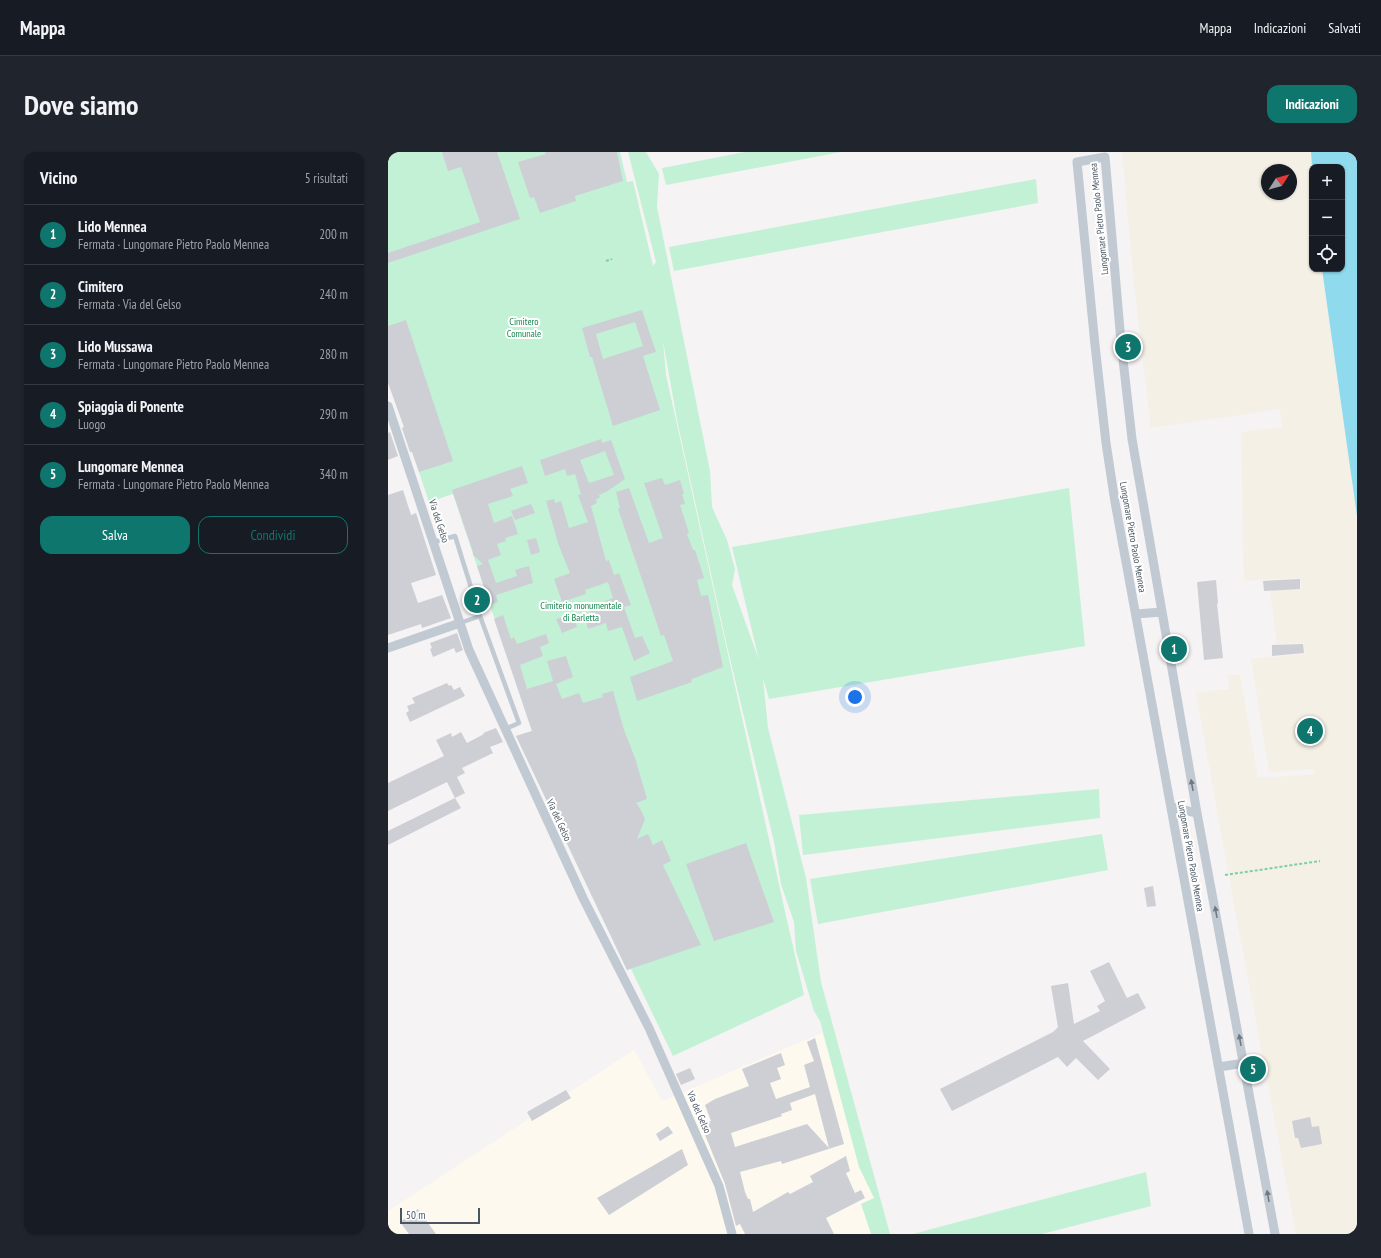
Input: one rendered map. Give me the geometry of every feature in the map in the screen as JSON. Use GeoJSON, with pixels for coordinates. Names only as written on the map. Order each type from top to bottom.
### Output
{"type":"FeatureCollection","features":[{"type":"Feature","properties":{"kind":"street","name":"Lungomare Pietro Paolo Mennea"},"geometry":{"type":"LineString","coordinates":[[1249,1234],[1220,1067],[1115,502],[1106,443],[1095,345],[1078,162],[1108,155],[1120,334],[1132,439],[1197,813],[1275,1234]]}},
{"type":"Feature","properties":{"kind":"street","name":"Via del Gelso"},"geometry":{"type":"LineString","coordinates":[[388,406],[469,650],[583,898],[652,1035],[719,1186],[732,1234]]}},
{"type":"Feature","properties":{"kind":"street"},"geometry":{"type":"LineString","coordinates":[[1136,614],[1162,612]]}},
{"type":"Feature","properties":{"kind":"street"},"geometry":{"type":"LineString","coordinates":[[388,648],[460,623]]}},
{"type":"Feature","properties":{"kind":"street"},"geometry":{"type":"LineString","coordinates":[[1171,807],[1197,813]]}},
{"type":"Feature","properties":{"kind":"street"},"geometry":{"type":"LineString","coordinates":[[1220,1067],[1244,1063]]}},
{"type":"Feature","properties":{"kind":"lane"},"geometry":{"type":"LineString","coordinates":[[434,542],[455,536],[480,616],[519,723],[505,729]]}},
{"type":"Feature","properties":{"kind":"lane"},"geometry":{"type":"LineString","coordinates":[[460,623],[480,616]]}},
{"type":"Feature","properties":{"kind":"path"},"geometry":{"type":"LineString","coordinates":[[606,261],[612,259]]}},
{"type":"Feature","properties":{"kind":"path"},"geometry":{"type":"LineString","coordinates":[[1225,875],[1320,861]]}},
{"type":"Feature","properties":{"kind":"shaded area"},"geometry":{"type":"Polygon","coordinates":[[[822,1033],[888,1234],[388,1234],[388,1211],[634,1050],[662,1101],[822,1033]]]}},
{"type":"Feature","properties":{"kind":"green space"},"geometry":{"type":"Polygon","coordinates":[[[388,152],[620,152],[627,182],[633,181],[653,266],[656,262],[628,152],[646,152],[659,174],[657,207],[710,471],[712,507],[727,540],[735,569],[732,585],[759,660],[732,547],[1069,488],[1085,646],[769,699],[763,678],[768,728],[806,878],[821,982],[890,1234],[871,1234],[861,1204],[874,1198],[859,1167],[820,1021],[814,1011],[796,951],[794,922],[781,884],[774,842],[727,646],[677,420],[663,341],[666,375],[804,995],[673,1056],[631,969],[627,970],[516,736],[532,731],[453,494],[429,502],[388,379],[388,152]]]}},
{"type":"Feature","properties":{"kind":"green space"},"geometry":{"type":"Polygon","coordinates":[[[745,152],[841,152],[666,185],[662,168],[745,152]]]}},
{"type":"Feature","properties":{"kind":"green space"},"geometry":{"type":"Polygon","coordinates":[[[1036,179],[1038,203],[674,271],[669,247],[1036,179]]]}},
{"type":"Feature","properties":{"kind":"green space"},"geometry":{"type":"Polygon","coordinates":[[[1099,789],[1100,818],[803,855],[799,815],[1099,789]]]}},
{"type":"Feature","properties":{"kind":"green space"},"geometry":{"type":"Polygon","coordinates":[[[1102,834],[1108,870],[818,924],[810,879],[1102,834]]]}},
{"type":"Feature","properties":{"kind":"green space"},"geometry":{"type":"Polygon","coordinates":[[[1146,1172],[1151,1206],[1042,1234],[913,1234],[1146,1172]]]}},
{"type":"Feature","properties":{"kind":"sand"},"geometry":{"type":"Polygon","coordinates":[[[1122,152],[1311,152],[1312,164],[1309,164],[1309,272],[1322,272],[1357,516],[1357,1234],[1296,1234],[1196,693],[1229,689],[1228,675],[1240,675],[1258,778],[1315,774],[1314,769],[1269,772],[1251,659],[1305,654],[1304,643],[1277,644],[1270,591],[1302,589],[1300,578],[1244,581],[1241,432],[1282,427],[1280,409],[1151,428],[1134,285],[1122,152]]]}},
{"type":"Feature","properties":{"kind":"water"},"geometry":{"type":"Polygon","coordinates":[[[1311,152],[1357,152],[1357,516],[1322,272],[1345,272],[1345,164],[1312,164],[1311,152]]]}},
{"type":"Feature","properties":{"kind":"building"},"geometry":{"type":"Polygon","coordinates":[[[442,152],[497,152],[520,219],[388,263],[388,253],[480,222],[461,167],[448,171],[442,152]]]}},
{"type":"Feature","properties":{"kind":"building"},"geometry":{"type":"Polygon","coordinates":[[[545,152],[617,152],[623,181],[575,196],[576,201],[540,213],[534,197],[530,198],[518,162],[546,154],[545,152]]]}},
{"type":"Feature","properties":{"kind":"building"},"geometry":{"type":"Polygon","coordinates":[[[642,310],[656,352],[643,356],[660,410],[613,426],[582,328],[642,310]],[[635,322],[596,334],[603,359],[643,346],[635,322]]]}},
{"type":"Feature","properties":{"kind":"building"},"geometry":{"type":"Polygon","coordinates":[[[406,320],[453,461],[419,472],[412,452],[410,452],[402,428],[404,427],[388,383],[388,326],[406,320]]]}},
{"type":"Feature","properties":{"kind":"building"},"geometry":{"type":"Polygon","coordinates":[[[390,432],[398,456],[388,460],[388,433],[390,432]]]}},
{"type":"Feature","properties":{"kind":"building"},"geometry":{"type":"Polygon","coordinates":[[[601,439],[602,443],[611,440],[625,479],[599,495],[600,497],[596,500],[597,503],[591,506],[606,561],[609,560],[614,575],[619,573],[631,605],[624,607],[635,638],[642,636],[650,653],[634,661],[622,627],[608,631],[606,623],[588,629],[585,617],[591,615],[588,608],[613,598],[608,582],[585,590],[586,594],[562,602],[554,579],[570,573],[559,546],[546,501],[554,499],[555,503],[561,501],[569,528],[588,522],[578,495],[581,494],[575,474],[567,476],[565,469],[545,476],[540,460],[601,439]],[[605,451],[580,460],[589,483],[614,475],[605,451]]]}},
{"type":"Feature","properties":{"kind":"building"},"geometry":{"type":"Polygon","coordinates":[[[522,466],[528,483],[510,489],[513,496],[488,504],[494,523],[512,516],[518,534],[505,538],[506,541],[497,544],[501,555],[488,560],[496,583],[517,576],[515,570],[529,566],[533,583],[496,595],[498,602],[490,605],[477,566],[483,564],[473,555],[452,490],[522,466]]]}},
{"type":"Feature","properties":{"kind":"building"},"geometry":{"type":"Polygon","coordinates":[[[662,478],[665,485],[680,480],[685,504],[680,505],[689,533],[687,534],[693,550],[695,550],[704,578],[697,580],[701,596],[708,595],[723,667],[692,679],[692,682],[637,701],[630,677],[673,661],[664,635],[661,636],[618,509],[620,508],[616,492],[629,488],[649,543],[663,538],[644,483],[662,478]]]}},
{"type":"Feature","properties":{"kind":"building"},"geometry":{"type":"Polygon","coordinates":[[[403,490],[411,515],[416,513],[436,575],[411,583],[418,603],[442,595],[451,618],[422,628],[421,624],[388,635],[388,495],[403,490]]]}},
{"type":"Feature","properties":{"kind":"building"},"geometry":{"type":"Polygon","coordinates":[[[531,504],[535,513],[515,520],[511,511],[531,504]]]}},
{"type":"Feature","properties":{"kind":"building"},"geometry":{"type":"Polygon","coordinates":[[[536,538],[540,552],[531,555],[527,540],[536,538]]]}},
{"type":"Feature","properties":{"kind":"building"},"geometry":{"type":"Polygon","coordinates":[[[1300,579],[1300,589],[1264,591],[1263,581],[1300,579]]]}},
{"type":"Feature","properties":{"kind":"building"},"geometry":{"type":"Polygon","coordinates":[[[1216,580],[1223,658],[1204,660],[1197,582],[1216,580]]]}},
{"type":"Feature","properties":{"kind":"building"},"geometry":{"type":"Polygon","coordinates":[[[503,615],[511,639],[514,637],[517,644],[546,634],[549,643],[540,647],[543,656],[520,665],[527,689],[553,681],[547,661],[566,656],[573,677],[556,684],[562,699],[579,693],[583,703],[603,697],[602,694],[613,691],[624,730],[635,758],[647,799],[636,803],[645,819],[637,839],[648,834],[653,845],[662,840],[671,861],[663,865],[701,945],[627,970],[516,736],[532,731],[494,619],[503,615]]]}},
{"type":"Feature","properties":{"kind":"building"},"geometry":{"type":"Polygon","coordinates":[[[573,615],[577,627],[562,633],[556,619],[573,615]]]}},
{"type":"Feature","properties":{"kind":"building"},"geometry":{"type":"Polygon","coordinates":[[[457,633],[463,650],[456,653],[454,648],[433,657],[430,649],[432,648],[430,643],[457,633]]]}},
{"type":"Feature","properties":{"kind":"building"},"geometry":{"type":"Polygon","coordinates":[[[1303,644],[1304,653],[1272,656],[1272,645],[1303,644]]]}},
{"type":"Feature","properties":{"kind":"building"},"geometry":{"type":"Polygon","coordinates":[[[447,683],[449,686],[451,685],[454,690],[460,687],[465,696],[410,722],[406,713],[409,711],[407,706],[415,703],[412,698],[447,683]]]}},
{"type":"Feature","properties":{"kind":"building"},"geometry":{"type":"Polygon","coordinates":[[[496,728],[503,742],[490,747],[493,753],[462,768],[465,773],[457,777],[465,793],[455,798],[447,782],[388,811],[388,783],[444,756],[436,740],[451,733],[452,737],[461,732],[467,743],[484,734],[483,733],[496,728]]]}},
{"type":"Feature","properties":{"kind":"building"},"geometry":{"type":"Polygon","coordinates":[[[455,798],[461,808],[388,845],[388,831],[455,798]]]}},
{"type":"Feature","properties":{"kind":"building"},"geometry":{"type":"Polygon","coordinates":[[[746,843],[774,922],[714,941],[686,864],[746,843]]]}},
{"type":"Feature","properties":{"kind":"building"},"geometry":{"type":"Polygon","coordinates":[[[1153,886],[1156,906],[1147,907],[1144,888],[1153,886]]]}},
{"type":"Feature","properties":{"kind":"building"},"geometry":{"type":"Polygon","coordinates":[[[1109,962],[1127,998],[1138,993],[1146,1008],[1083,1041],[1110,1069],[1098,1080],[1076,1058],[1067,1067],[1058,1057],[952,1111],[940,1089],[1053,1032],[1058,1027],[1051,986],[1068,983],[1074,1024],[1100,1011],[1097,1006],[1105,1001],[1090,971],[1109,962]]]}},
{"type":"Feature","properties":{"kind":"building"},"geometry":{"type":"Polygon","coordinates":[[[815,1038],[844,1144],[782,1164],[781,1161],[740,1172],[745,1192],[748,1199],[750,1199],[753,1212],[788,1192],[790,1194],[813,1182],[810,1176],[846,1156],[850,1171],[846,1173],[854,1191],[855,1193],[861,1190],[865,1198],[826,1218],[834,1234],[745,1234],[740,1224],[736,1226],[725,1184],[701,1125],[711,1121],[705,1105],[715,1099],[749,1086],[742,1069],[781,1053],[785,1065],[777,1068],[781,1079],[770,1083],[776,1099],[810,1087],[804,1065],[814,1061],[807,1042],[815,1038]],[[815,1094],[790,1103],[792,1110],[781,1114],[782,1116],[731,1133],[735,1147],[807,1124],[829,1148],[815,1094]]]}},
{"type":"Feature","properties":{"kind":"building"},"geometry":{"type":"Polygon","coordinates":[[[690,1068],[695,1079],[681,1085],[676,1074],[690,1068]]]}},
{"type":"Feature","properties":{"kind":"building"},"geometry":{"type":"Polygon","coordinates":[[[566,1090],[571,1098],[532,1121],[527,1112],[566,1090]]]}},
{"type":"Feature","properties":{"kind":"building"},"geometry":{"type":"Polygon","coordinates":[[[1310,1117],[1312,1127],[1319,1126],[1322,1144],[1301,1148],[1298,1138],[1295,1138],[1292,1121],[1310,1117]]]}},
{"type":"Feature","properties":{"kind":"building"},"geometry":{"type":"Polygon","coordinates":[[[668,1126],[673,1133],[660,1141],[656,1134],[668,1126]]]}},
{"type":"Feature","properties":{"kind":"building"},"geometry":{"type":"Polygon","coordinates":[[[682,1149],[688,1165],[609,1215],[597,1198],[682,1149]]]}},
{"type":"Feature","properties":{"kind":"building"},"geometry":{"type":"Polygon","coordinates":[[[418,1209],[436,1234],[409,1234],[400,1222],[418,1209]]]}},
{"type":"Feature","properties":{"kind":"place","name":"Lido Mussawa"},"geometry":{"type":"Point","coordinates":[1128,347]}},
{"type":"Feature","properties":{"kind":"place","name":"Cimitero"},"geometry":{"type":"Point","coordinates":[477,600]}},
{"type":"Feature","properties":{"kind":"place","name":"Lido Mennea"},"geometry":{"type":"Point","coordinates":[1174,649]}},
{"type":"Feature","properties":{"kind":"place","name":"Spiaggia di Ponente"},"geometry":{"type":"Point","coordinates":[1310,731]}},
{"type":"Feature","properties":{"kind":"place","name":"Lungomare Mennea"},"geometry":{"type":"Point","coordinates":[1253,1069]}},
{"type":"Feature","properties":{"kind":"park label","name":"Cimitero Comunale"},"geometry":{"type":"Point","coordinates":[524,326]}},
{"type":"Feature","properties":{"kind":"park label","name":"Cimiterio monumentale di Barletta"},"geometry":{"type":"Point","coordinates":[581,610]}}]}
